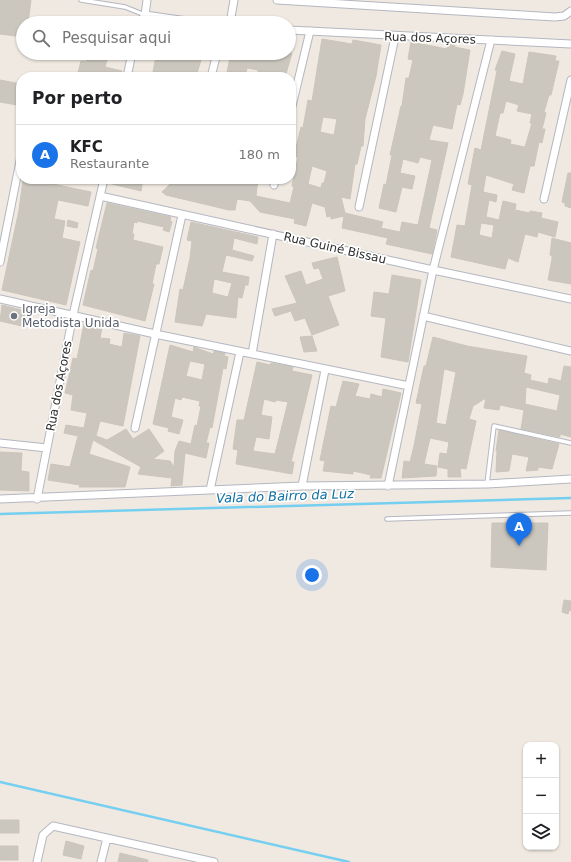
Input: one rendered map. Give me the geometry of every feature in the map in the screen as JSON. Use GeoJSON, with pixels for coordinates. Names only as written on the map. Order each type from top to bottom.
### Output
{"type":"FeatureCollection","features":[{"type":"Feature","properties":{"kind":"street"},"geometry":{"type":"LineString","coordinates":[[147,0],[145,15],[152,16]]}},
{"type":"Feature","properties":{"kind":"street"},"geometry":{"type":"LineString","coordinates":[[231,16],[234,0]]}},
{"type":"Feature","properties":{"kind":"street"},"geometry":{"type":"LineString","coordinates":[[277,0],[556,17],[564,16],[571,11]]}},
{"type":"Feature","properties":{"kind":"street","name":"Rua dos Açores"},"geometry":{"type":"LineString","coordinates":[[296,30],[395,37],[571,44]]}},
{"type":"Feature","properties":{"kind":"street"},"geometry":{"type":"LineString","coordinates":[[296,89],[310,31]]}},
{"type":"Feature","properties":{"kind":"street"},"geometry":{"type":"LineString","coordinates":[[359,207],[395,37]]}},
{"type":"Feature","properties":{"kind":"street"},"geometry":{"type":"LineString","coordinates":[[388,486],[433,270],[491,40]]}},
{"type":"Feature","properties":{"kind":"street"},"geometry":{"type":"LineString","coordinates":[[128,72],[131,60]]}},
{"type":"Feature","properties":{"kind":"street"},"geometry":{"type":"LineString","coordinates":[[212,72],[215,60]]}},
{"type":"Feature","properties":{"kind":"street"},"geometry":{"type":"LineString","coordinates":[[544,199],[571,80]]}},
{"type":"Feature","properties":{"kind":"street"},"geometry":{"type":"LineString","coordinates":[[0,262],[16,181]]}},
{"type":"Feature","properties":{"kind":"street","name":"Rua dos Açores"},"geometry":{"type":"LineString","coordinates":[[37,499],[73,315],[103,184]]}},
{"type":"Feature","properties":{"kind":"street","name":"Rua Guiné Bissau"},"geometry":{"type":"LineString","coordinates":[[100,196],[433,270],[571,298]]}},
{"type":"Feature","properties":{"kind":"street"},"geometry":{"type":"LineString","coordinates":[[135,428],[182,215]]}},
{"type":"Feature","properties":{"kind":"street"},"geometry":{"type":"LineString","coordinates":[[252,354],[273,234]]}},
{"type":"Feature","properties":{"kind":"street"},"geometry":{"type":"LineString","coordinates":[[0,298],[155,334],[409,386]]}},
{"type":"Feature","properties":{"kind":"street"},"geometry":{"type":"LineString","coordinates":[[423,316],[571,351]]}},
{"type":"Feature","properties":{"kind":"street"},"geometry":{"type":"LineString","coordinates":[[210,490],[240,352]]}},
{"type":"Feature","properties":{"kind":"street"},"geometry":{"type":"LineString","coordinates":[[302,486],[325,370]]}},
{"type":"Feature","properties":{"kind":"street"},"geometry":{"type":"LineString","coordinates":[[0,443],[47,448]]}},
{"type":"Feature","properties":{"kind":"street"},"geometry":{"type":"LineString","coordinates":[[0,499],[37,499],[302,486],[487,484],[571,479]]}},
{"type":"Feature","properties":{"kind":"street"},"geometry":{"type":"LineString","coordinates":[[37,862],[43,835],[53,826],[214,862]]}},
{"type":"Feature","properties":{"kind":"street"},"geometry":{"type":"LineString","coordinates":[[102,862],[107,838]]}},
{"type":"Feature","properties":{"kind":"lane"},"geometry":{"type":"LineString","coordinates":[[81,0],[125,7],[145,15]]}},
{"type":"Feature","properties":{"kind":"lane"},"geometry":{"type":"LineString","coordinates":[[487,484],[494,426],[571,443]]}},
{"type":"Feature","properties":{"kind":"lane"},"geometry":{"type":"LineString","coordinates":[[387,519],[571,513]]}},
{"type":"Feature","properties":{"kind":"building"},"geometry":{"type":"Polygon","coordinates":[[[0,0],[31,0],[29,16],[16,16],[16,36],[0,34],[0,0]]]}},
{"type":"Feature","properties":{"kind":"building"},"geometry":{"type":"Polygon","coordinates":[[[322,39],[352,44],[353,40],[381,45],[376,76],[365,119],[363,146],[361,146],[357,164],[355,164],[350,199],[341,197],[345,213],[383,222],[381,228],[400,232],[402,222],[418,225],[432,160],[420,157],[418,163],[403,159],[400,173],[415,176],[412,189],[402,187],[396,212],[379,208],[384,184],[386,185],[392,155],[390,155],[402,106],[406,78],[409,78],[413,60],[408,59],[411,42],[447,49],[448,43],[455,44],[454,47],[470,50],[463,94],[460,105],[457,104],[452,129],[433,125],[429,140],[448,143],[429,228],[437,230],[432,254],[386,244],[388,238],[342,228],[344,216],[331,219],[331,216],[327,217],[325,207],[312,203],[306,226],[294,223],[295,219],[260,212],[250,201],[237,199],[235,210],[229,210],[166,195],[162,192],[170,184],[257,184],[256,196],[290,203],[294,187],[292,186],[292,184],[296,184],[296,167],[298,157],[296,156],[296,148],[301,127],[303,128],[308,100],[312,101],[322,39]],[[323,117],[320,132],[334,135],[337,119],[323,117]],[[312,166],[308,184],[321,188],[327,171],[312,166]]]}},
{"type":"Feature","properties":{"kind":"building"},"geometry":{"type":"Polygon","coordinates":[[[502,51],[515,54],[509,81],[523,84],[529,52],[556,56],[555,61],[559,61],[551,95],[549,95],[544,112],[546,113],[542,129],[545,129],[542,143],[539,142],[534,166],[530,166],[524,193],[512,190],[514,184],[486,175],[483,192],[497,195],[496,202],[489,200],[486,217],[499,220],[503,201],[516,204],[515,210],[530,213],[530,211],[542,213],[541,218],[558,222],[555,237],[538,232],[537,237],[525,234],[518,262],[508,258],[505,269],[451,257],[457,225],[465,226],[472,185],[468,184],[475,148],[481,150],[497,71],[495,70],[502,51]],[[506,101],[503,113],[500,113],[495,136],[511,140],[510,144],[525,147],[532,123],[530,123],[532,114],[517,111],[519,105],[506,101]],[[481,223],[479,235],[492,238],[494,225],[481,223]]]}},
{"type":"Feature","properties":{"kind":"building"},"geometry":{"type":"Polygon","coordinates":[[[87,60],[107,60],[105,67],[122,71],[78,72],[81,61],[86,62],[87,60]]]}},
{"type":"Feature","properties":{"kind":"building"},"geometry":{"type":"Polygon","coordinates":[[[155,60],[201,60],[197,72],[153,72],[155,60]]]}},
{"type":"Feature","properties":{"kind":"building"},"geometry":{"type":"Polygon","coordinates":[[[230,60],[290,60],[286,72],[258,72],[258,70],[247,68],[246,72],[227,72],[230,60]]]}},
{"type":"Feature","properties":{"kind":"building"},"geometry":{"type":"Polygon","coordinates":[[[0,80],[16,83],[16,105],[0,102],[0,80]]]}},
{"type":"Feature","properties":{"kind":"building"},"geometry":{"type":"Polygon","coordinates":[[[568,173],[571,173],[571,208],[565,206],[565,203],[562,202],[568,173]]]}},
{"type":"Feature","properties":{"kind":"building"},"geometry":{"type":"Polygon","coordinates":[[[22,184],[53,184],[91,192],[88,206],[58,200],[54,219],[65,221],[62,238],[80,242],[66,305],[2,290],[19,210],[22,184]]]}},
{"type":"Feature","properties":{"kind":"building"},"geometry":{"type":"Polygon","coordinates":[[[112,184],[142,184],[141,191],[112,184]]]}},
{"type":"Feature","properties":{"kind":"building"},"geometry":{"type":"Polygon","coordinates":[[[107,203],[171,217],[170,221],[172,222],[169,232],[163,230],[164,227],[137,221],[137,223],[134,222],[132,234],[134,234],[133,240],[163,247],[159,264],[156,264],[152,284],[154,284],[145,321],[83,305],[91,270],[93,271],[98,249],[96,248],[107,203]]]}},
{"type":"Feature","properties":{"kind":"building"},"geometry":{"type":"Polygon","coordinates":[[[68,220],[78,223],[77,228],[67,226],[68,220]]]}},
{"type":"Feature","properties":{"kind":"building"},"geometry":{"type":"Polygon","coordinates":[[[191,222],[258,237],[257,244],[234,238],[232,250],[254,256],[252,261],[226,255],[222,272],[249,277],[248,285],[245,285],[242,298],[238,297],[236,318],[206,314],[202,326],[175,322],[180,289],[183,290],[190,258],[192,241],[187,240],[191,222]],[[214,279],[212,293],[228,297],[232,283],[214,279]]]}},
{"type":"Feature","properties":{"kind":"building"},"geometry":{"type":"Polygon","coordinates":[[[552,238],[571,243],[571,284],[548,280],[552,259],[552,256],[550,255],[552,238]]]}},
{"type":"Feature","properties":{"kind":"building"},"geometry":{"type":"Polygon","coordinates":[[[337,257],[345,291],[328,296],[339,325],[312,335],[305,318],[295,321],[291,311],[275,316],[272,309],[297,303],[285,276],[301,271],[306,285],[323,279],[319,268],[314,269],[312,263],[337,257]]]}},
{"type":"Feature","properties":{"kind":"building"},"geometry":{"type":"Polygon","coordinates":[[[392,275],[421,280],[408,362],[381,357],[386,318],[371,316],[374,292],[389,294],[392,275]]]}},
{"type":"Feature","properties":{"kind":"building","name":"Igreja Metodista Unida"},"geometry":{"type":"Polygon","coordinates":[[[2,305],[30,312],[26,327],[0,321],[2,305]]]}},
{"type":"Feature","properties":{"kind":"building"},"geometry":{"type":"Polygon","coordinates":[[[84,324],[102,328],[100,338],[110,339],[109,344],[122,347],[124,333],[140,336],[123,426],[100,421],[96,436],[107,440],[126,429],[133,439],[149,429],[164,451],[153,459],[170,461],[174,467],[175,451],[179,441],[191,444],[195,425],[197,426],[201,406],[199,406],[200,401],[182,397],[181,400],[175,398],[171,417],[183,420],[179,434],[168,431],[169,428],[153,424],[170,345],[193,352],[194,347],[213,354],[214,351],[225,353],[224,356],[228,357],[226,369],[223,368],[212,428],[210,427],[206,443],[209,443],[206,458],[185,453],[182,485],[171,486],[172,478],[138,474],[141,467],[93,440],[89,454],[130,467],[125,487],[79,487],[80,485],[48,480],[51,464],[70,467],[78,436],[64,433],[66,425],[84,428],[87,413],[71,410],[73,395],[65,393],[73,358],[77,359],[84,324]],[[190,361],[186,376],[202,380],[205,364],[190,361]]]}},
{"type":"Feature","properties":{"kind":"building"},"geometry":{"type":"Polygon","coordinates":[[[312,336],[317,351],[304,352],[300,337],[312,336]]]}},
{"type":"Feature","properties":{"kind":"building"},"geometry":{"type":"Polygon","coordinates":[[[433,337],[467,346],[527,356],[524,373],[531,375],[530,380],[548,384],[549,378],[561,381],[564,366],[571,367],[571,437],[560,434],[560,437],[521,429],[524,410],[500,405],[499,410],[484,408],[486,398],[473,406],[469,419],[476,421],[466,469],[460,468],[461,477],[448,477],[448,469],[438,467],[440,453],[447,454],[449,442],[430,438],[424,464],[437,466],[436,476],[402,478],[404,461],[410,462],[414,446],[422,404],[416,403],[424,366],[426,366],[433,337]],[[444,369],[436,423],[446,425],[456,372],[444,369]],[[526,387],[525,404],[557,411],[560,395],[526,387]]]}},
{"type":"Feature","properties":{"kind":"building"},"geometry":{"type":"Polygon","coordinates":[[[257,362],[293,367],[292,371],[312,375],[291,462],[294,462],[292,474],[236,464],[238,450],[233,449],[237,420],[244,420],[257,362]],[[264,399],[261,415],[272,417],[269,439],[256,437],[253,451],[275,454],[288,402],[276,400],[275,402],[264,399]]]}},
{"type":"Feature","properties":{"kind":"building"},"geometry":{"type":"Polygon","coordinates":[[[343,381],[359,384],[355,396],[370,399],[371,394],[382,397],[383,389],[401,393],[381,478],[370,478],[371,475],[353,471],[353,474],[323,471],[325,461],[320,460],[331,406],[336,407],[343,381]]]}},
{"type":"Feature","properties":{"kind":"building"},"geometry":{"type":"Polygon","coordinates":[[[499,430],[559,444],[552,469],[538,467],[538,470],[526,471],[529,457],[512,454],[509,471],[496,472],[496,451],[499,430]]]}},
{"type":"Feature","properties":{"kind":"building"},"geometry":{"type":"Polygon","coordinates":[[[0,452],[22,453],[21,471],[29,472],[29,491],[0,490],[0,452]]]}},
{"type":"Feature","properties":{"kind":"building"},"geometry":{"type":"Polygon","coordinates":[[[492,523],[548,523],[546,570],[491,567],[492,523]]]}},
{"type":"Feature","properties":{"kind":"building"},"geometry":{"type":"Polygon","coordinates":[[[564,600],[571,601],[571,611],[569,610],[568,614],[562,612],[564,600]]]}},
{"type":"Feature","properties":{"kind":"building"},"geometry":{"type":"Polygon","coordinates":[[[0,820],[19,820],[19,833],[0,833],[0,820]]]}},
{"type":"Feature","properties":{"kind":"building"},"geometry":{"type":"Polygon","coordinates":[[[66,841],[84,846],[81,859],[63,855],[66,841]]]}},
{"type":"Feature","properties":{"kind":"building"},"geometry":{"type":"Polygon","coordinates":[[[0,846],[18,846],[18,860],[0,860],[0,846]]]}},
{"type":"Feature","properties":{"kind":"building"},"geometry":{"type":"Polygon","coordinates":[[[120,853],[148,860],[148,862],[118,862],[120,853]]]}},
{"type":"Feature","properties":{"kind":"waterway","name":"Vala do Bairro da Luz"},"geometry":{"type":"LineString","coordinates":[[0,514],[571,498]]}},
{"type":"Feature","properties":{"kind":"waterway"},"geometry":{"type":"LineString","coordinates":[[0,782],[349,862]]}},
{"type":"Feature","properties":{"kind":"place","name":"Igreja Metodista Unida"},"geometry":{"type":"Point","coordinates":[14,316]}},
{"type":"Feature","properties":{"kind":"place","name":"KFC"},"geometry":{"type":"Point","coordinates":[519,546]}}]}
